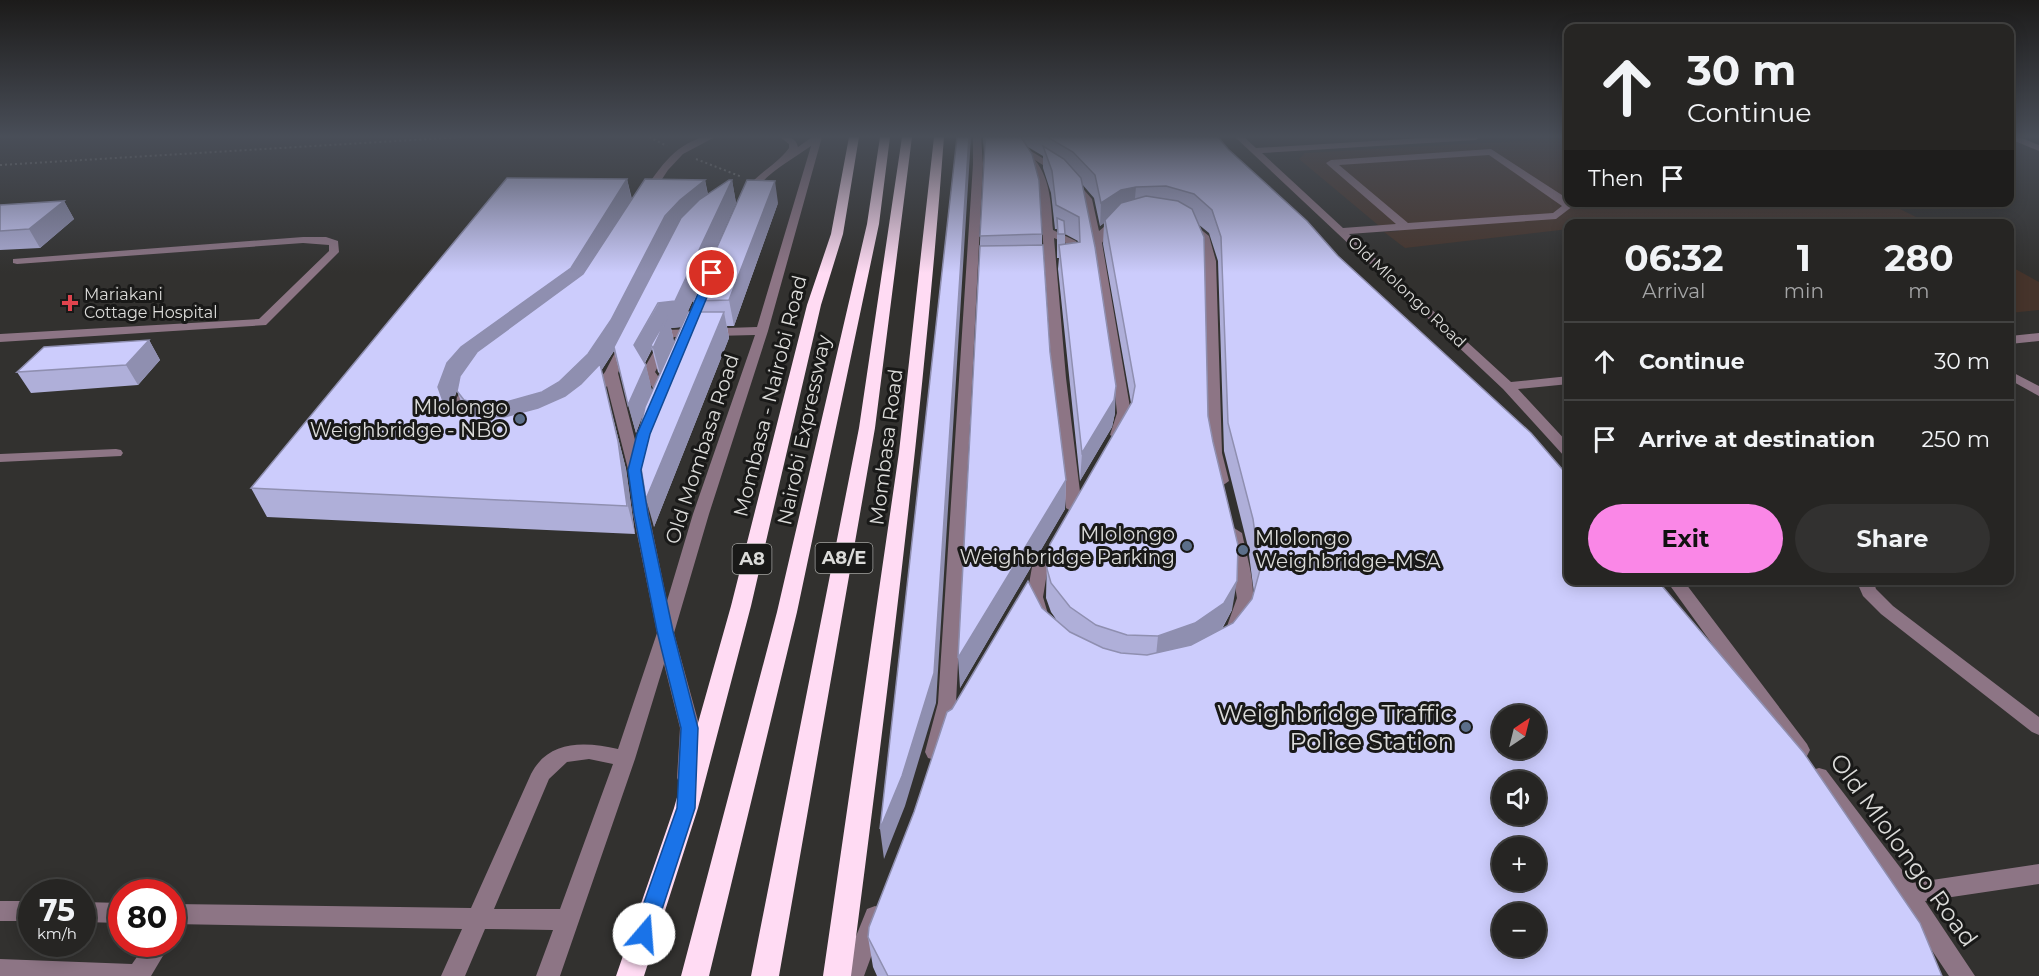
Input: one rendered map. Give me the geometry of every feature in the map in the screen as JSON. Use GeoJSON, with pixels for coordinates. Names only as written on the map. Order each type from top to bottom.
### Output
{"type":"FeatureCollection","features":[{"type":"Feature","properties":{"kind":"highway","name":"Mombasa - Nairobi Road"},"geometry":{"type":"LineString","coordinates":[[630,976],[686,808],[741,606],[814,306],[837,234],[846,183]]}},
{"type":"Feature","properties":{"kind":"highway","name":"Nairobi Expressway"},"geometry":{"type":"LineString","coordinates":[[695,976],[787,612],[873,224],[879,183]]}},
{"type":"Feature","properties":{"kind":"highway","name":"A8/E"},"geometry":{"type":"LineString","coordinates":[[765,976],[867,428],[901,183]]}},
{"type":"Feature","properties":{"kind":"highway","name":"Mombasa Road"},"geometry":{"type":"LineString","coordinates":[[837,976],[916,390],[935,183]]}},
{"type":"Feature","properties":{"kind":"street"},"geometry":{"type":"LineString","coordinates":[[636,212],[654,183]]}},
{"type":"Feature","properties":{"kind":"street"},"geometry":{"type":"LineString","coordinates":[[730,195],[750,183]]}},
{"type":"Feature","properties":{"kind":"street"},"geometry":{"type":"LineString","coordinates":[[737,216],[754,183]]}},
{"type":"Feature","properties":{"kind":"street","name":"Old Mombasa Road"},"geometry":{"type":"LineString","coordinates":[[548,976],[625,759],[701,514],[762,331],[805,183]]}},
{"type":"Feature","properties":{"kind":"street"},"geometry":{"type":"LineString","coordinates":[[930,767],[947,703],[977,265],[978,183]]}},
{"type":"Feature","properties":{"kind":"street"},"geometry":{"type":"LineString","coordinates":[[1042,183],[1048,232],[1045,264],[1059,378],[1071,513],[1085,491]]}},
{"type":"Feature","properties":{"kind":"street"},"geometry":{"type":"LineString","coordinates":[[1073,183],[1087,199],[1124,413],[1121,428],[1111,446]]}},
{"type":"Feature","properties":{"kind":"street","name":"Old Mlolongo Road"},"geometry":{"type":"LineString","coordinates":[[1288,183],[1508,386],[1564,448]]}},
{"type":"Feature","properties":{"kind":"street"},"geometry":{"type":"LineString","coordinates":[[1354,183],[1406,227]]}},
{"type":"Feature","properties":{"kind":"street"},"geometry":{"type":"LineString","coordinates":[[1537,183],[1564,201]]}},
{"type":"Feature","properties":{"kind":"street"},"geometry":{"type":"LineString","coordinates":[[1340,231],[1556,216],[1567,207]]}},
{"type":"Feature","properties":{"kind":"street"},"geometry":{"type":"LineString","coordinates":[[1096,243],[1106,228],[1114,222],[1134,216]]}},
{"type":"Feature","properties":{"kind":"street"},"geometry":{"type":"LineString","coordinates":[[1181,220],[1195,227],[1204,236],[1210,261],[1215,453],[1226,499]]}},
{"type":"Feature","properties":{"kind":"street"},"geometry":{"type":"LineString","coordinates":[[1045,264],[1073,263],[1071,241],[1048,232]]}},
{"type":"Feature","properties":{"kind":"street"},"geometry":{"type":"LineString","coordinates":[[0,338],[262,322],[334,252],[334,243],[326,240],[303,240],[17,261]]}},
{"type":"Feature","properties":{"kind":"street"},"geometry":{"type":"LineString","coordinates":[[670,372],[659,396],[648,372],[670,333],[689,327],[762,331]]}},
{"type":"Feature","properties":{"kind":"street"},"geometry":{"type":"LineString","coordinates":[[678,352],[689,327]]}},
{"type":"Feature","properties":{"kind":"street"},"geometry":{"type":"LineString","coordinates":[[586,404],[611,373],[632,332]]}},
{"type":"Feature","properties":{"kind":"street"},"geometry":{"type":"LineString","coordinates":[[2014,340],[2039,337]]}},
{"type":"Feature","properties":{"kind":"street"},"geometry":{"type":"LineString","coordinates":[[611,373],[635,470],[641,514],[665,631],[690,728],[686,808]]}},
{"type":"Feature","properties":{"kind":"street"},"geometry":{"type":"LineString","coordinates":[[2014,377],[2039,392]]}},
{"type":"Feature","properties":{"kind":"street"},"geometry":{"type":"LineString","coordinates":[[474,434],[464,430],[458,419],[457,408],[477,380]]}},
{"type":"Feature","properties":{"kind":"street"},"geometry":{"type":"LineString","coordinates":[[1508,386],[1564,380]]}},
{"type":"Feature","properties":{"kind":"street"},"geometry":{"type":"LineString","coordinates":[[635,470],[648,423]]}},
{"type":"Feature","properties":{"kind":"street"},"geometry":{"type":"LineString","coordinates":[[0,458],[116,453]]}},
{"type":"Feature","properties":{"kind":"street"},"geometry":{"type":"LineString","coordinates":[[1223,642],[1238,626],[1245,598],[1231,522]]}},
{"type":"Feature","properties":{"kind":"street"},"geometry":{"type":"LineString","coordinates":[[1023,598],[1042,562],[1035,597],[1041,621],[1048,630]]}},
{"type":"Feature","properties":{"kind":"street","name":"Old Mlolongo Road"},"geometry":{"type":"LineString","coordinates":[[1678,585],[1907,894],[1963,976]]}},
{"type":"Feature","properties":{"kind":"street"},"geometry":{"type":"LineString","coordinates":[[1866,585],[1869,592],[1887,610],[2039,727]]}},
{"type":"Feature","properties":{"kind":"street"},"geometry":{"type":"LineString","coordinates":[[937,746],[961,707]]}},
{"type":"Feature","properties":{"kind":"street"},"geometry":{"type":"LineString","coordinates":[[453,976],[542,774],[551,762],[566,753],[577,750],[625,759]]}},
{"type":"Feature","properties":{"kind":"street"},"geometry":{"type":"LineString","coordinates":[[1907,894],[2039,874]]}},
{"type":"Feature","properties":{"kind":"street"},"geometry":{"type":"LineString","coordinates":[[852,976],[880,903]]}},
{"type":"Feature","properties":{"kind":"street"},"geometry":{"type":"LineString","coordinates":[[0,911],[18,911]]}},
{"type":"Feature","properties":{"kind":"street"},"geometry":{"type":"LineString","coordinates":[[186,917],[568,920]]}},
{"type":"Feature","properties":{"kind":"street"},"geometry":{"type":"LineString","coordinates":[[0,970],[137,975],[150,957]]}},
{"type":"Feature","properties":{"kind":"shaded area"},"geometry":{"type":"Polygon","coordinates":[[[1327,183],[1564,183],[1564,207],[1896,207],[1920,219],[1564,219],[1564,230],[1405,248],[1384,232],[1399,231],[1394,225],[1378,225],[1327,183]]]}},
{"type":"Feature","properties":{"kind":"shaded area"},"geometry":{"type":"Polygon","coordinates":[[[2014,268],[2039,282],[2039,310],[2014,313],[2014,268]]]}},
{"type":"Feature","properties":{"kind":"building"},"geometry":{"type":"Polygon","coordinates":[[[503,183],[625,183],[571,268],[461,347],[447,363],[438,387],[443,401],[457,412],[471,416],[504,417],[538,408],[565,396],[581,384],[600,364],[618,441],[627,506],[251,488],[503,183]]]}},
{"type":"Feature","properties":{"kind":"building"},"geometry":{"type":"Polygon","coordinates":[[[643,183],[702,183],[665,216],[611,320],[588,354],[559,382],[542,392],[499,404],[479,404],[464,400],[457,391],[460,376],[477,352],[583,274],[643,183]]]}},
{"type":"Feature","properties":{"kind":"building"},"geometry":{"type":"Polygon","coordinates":[[[725,183],[731,183],[675,301],[658,303],[634,345],[646,365],[628,405],[614,347],[681,218],[699,200],[725,183]]]}},
{"type":"Feature","properties":{"kind":"building"},"geometry":{"type":"Polygon","coordinates":[[[746,183],[774,183],[729,300],[693,301],[746,183]]]}},
{"type":"Feature","properties":{"kind":"building"},"geometry":{"type":"Polygon","coordinates":[[[952,183],[966,183],[934,673],[902,776],[880,829],[952,183]]]}},
{"type":"Feature","properties":{"kind":"building"},"geometry":{"type":"Polygon","coordinates":[[[983,183],[1039,183],[1042,234],[980,236],[983,183]]]}},
{"type":"Feature","properties":{"kind":"building"},"geometry":{"type":"Polygon","coordinates":[[[1053,183],[1082,183],[1095,247],[1116,386],[1114,400],[1082,453],[1059,245],[1080,242],[1079,217],[1056,205],[1053,183]]]}},
{"type":"Feature","properties":{"kind":"building","name":"Mlolongo Weighbridge-MSA"},"geometry":{"type":"Polygon","coordinates":[[[1097,183],[1265,183],[1307,221],[1338,256],[1531,433],[1564,471],[1564,585],[1661,585],[1804,753],[1920,923],[1942,976],[888,976],[868,937],[869,927],[914,812],[947,712],[952,709],[1028,581],[1042,608],[1070,632],[1103,648],[1121,653],[1147,655],[1191,645],[1233,623],[1252,599],[1260,570],[1253,519],[1228,423],[1221,237],[1212,210],[1194,194],[1166,186],[1121,190],[1101,203],[1097,183]]]}},
{"type":"Feature","properties":{"kind":"building"},"geometry":{"type":"Polygon","coordinates":[[[1146,196],[1178,201],[1192,209],[1204,237],[1208,416],[1238,545],[1237,581],[1224,603],[1195,623],[1158,636],[1127,635],[1096,625],[1070,607],[1051,583],[1047,569],[1050,544],[1132,402],[1135,386],[1105,220],[1121,203],[1146,196]]]}},
{"type":"Feature","properties":{"kind":"building"},"geometry":{"type":"Polygon","coordinates":[[[64,201],[29,229],[0,231],[0,205],[64,201]]]}},
{"type":"Feature","properties":{"kind":"building"},"geometry":{"type":"Polygon","coordinates":[[[1057,218],[1064,221],[1065,234],[1058,234],[1057,218]]]}},
{"type":"Feature","properties":{"kind":"building"},"geometry":{"type":"Polygon","coordinates":[[[1043,245],[1050,352],[1066,480],[958,658],[980,246],[1043,245]]]}},
{"type":"Feature","properties":{"kind":"building"},"geometry":{"type":"Polygon","coordinates":[[[688,312],[724,312],[646,499],[637,442],[645,407],[688,312]]]}},
{"type":"Feature","properties":{"kind":"building"},"geometry":{"type":"Polygon","coordinates":[[[668,316],[653,348],[651,345],[668,316]]]}},
{"type":"Feature","properties":{"kind":"building"},"geometry":{"type":"Polygon","coordinates":[[[149,340],[126,365],[17,372],[44,347],[149,340]]]}},
{"type":"Feature","properties":{"kind":"place","name":"Mariakani Cottage Hospital"},"geometry":{"type":"Point","coordinates":[70,303]}},
{"type":"Feature","properties":{"kind":"place","name":"Mlolongo Weighbridge - NBO"},"geometry":{"type":"Point","coordinates":[520,419]}},
{"type":"Feature","properties":{"kind":"place","name":"Mlolongo Weighbridge Parking"},"geometry":{"type":"Point","coordinates":[1187,546]}},
{"type":"Feature","properties":{"kind":"place","name":"Mlolongo Weighbridge-MSA"},"geometry":{"type":"Point","coordinates":[1243,550]}},
{"type":"Feature","properties":{"kind":"place","name":"Weighbridge Traffic Police Station"},"geometry":{"type":"Point","coordinates":[1466,727]}},
{"type":"Feature","properties":{"kind":"route"},"geometry":{"type":"LineString","coordinates":[[644,934],[686,808],[690,728],[665,631],[641,514],[635,470],[644,434],[712,273]]}}]}
